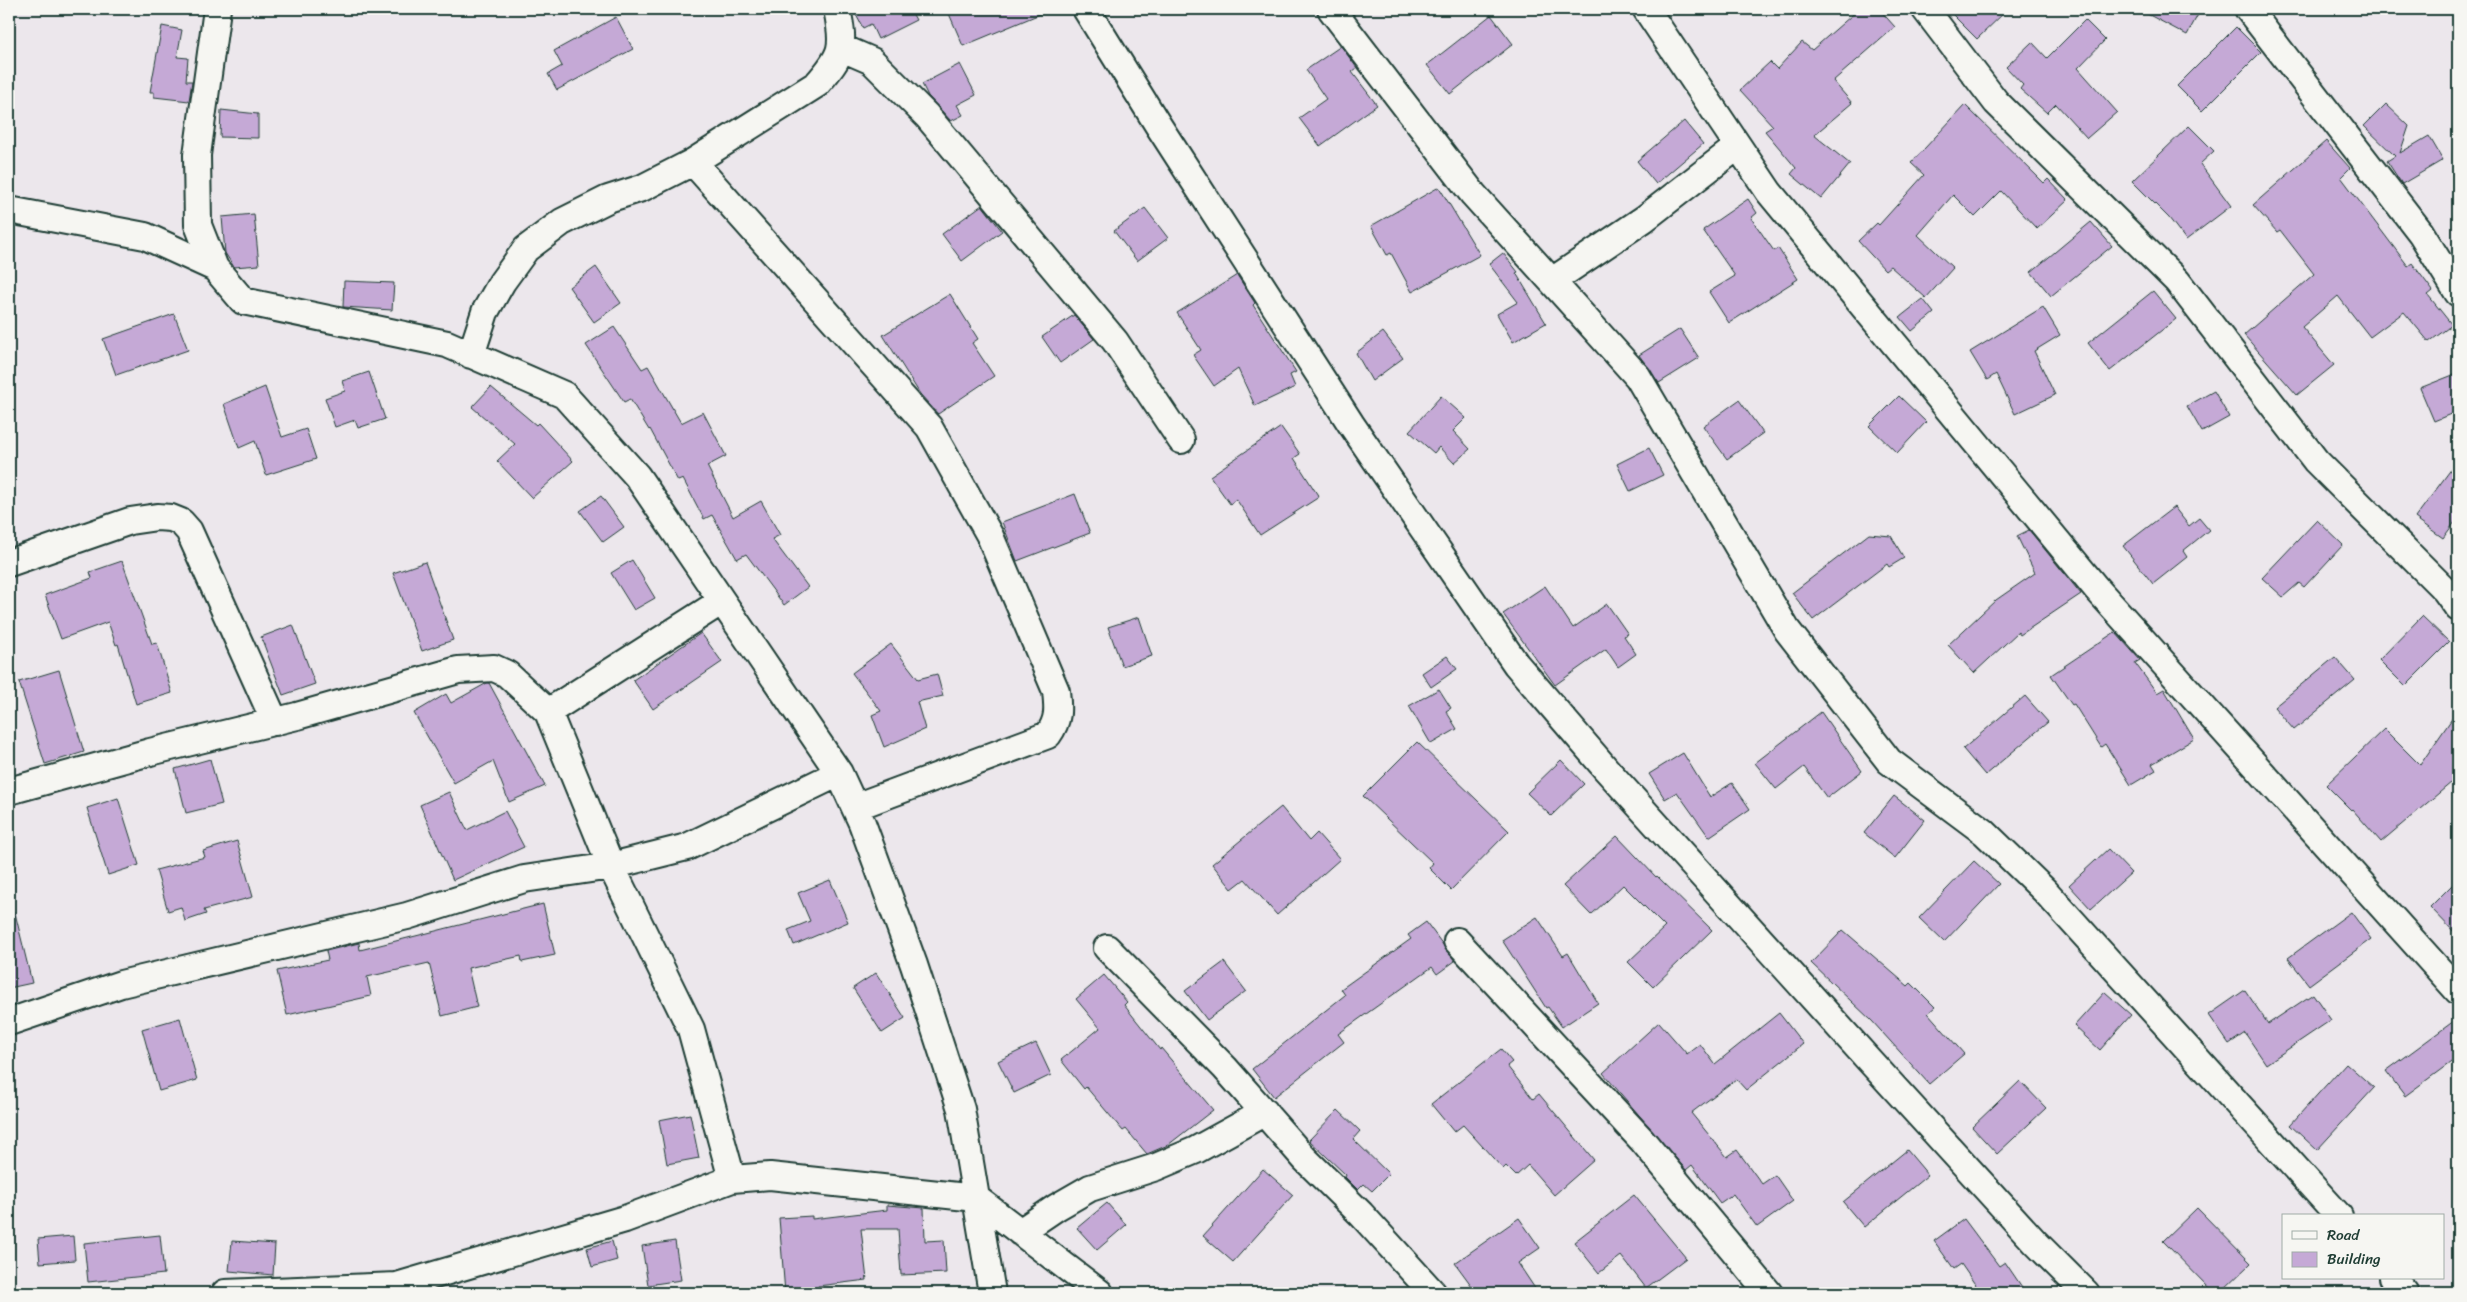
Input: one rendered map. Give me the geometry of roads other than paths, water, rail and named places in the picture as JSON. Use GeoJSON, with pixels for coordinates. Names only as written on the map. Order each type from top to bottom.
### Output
{"type":"FeatureCollection","features":[{"type":"Feature","properties":{"kind":"street"},"geometry":{"type":"LineString","coordinates":[[217,9],[197,155],[198,225],[215,268],[243,301],[447,344],[564,395],[637,476],[839,773],[855,807],[914,965],[961,1109],[992,1293]]}},
{"type":"Feature","properties":{"kind":"street"},"geometry":{"type":"LineString","coordinates":[[471,355],[485,312],[502,282],[526,249],[562,222],[608,199],[642,188],[694,162],[817,84],[832,67],[842,48],[837,9]]}},
{"type":"Feature","properties":{"kind":"street"},"geometry":{"type":"LineString","coordinates":[[1086,9],[1158,125],[1352,424],[1516,664],[1606,769],[1862,1052],[2035,1242],[2086,1293]]}},
{"type":"Feature","properties":{"kind":"street"},"geometry":{"type":"LineString","coordinates":[[1331,9],[1473,194],[1638,377],[1787,630],[1889,761],[1984,832],[2045,891],[2337,1214]]}},
{"type":"Feature","properties":{"kind":"street"},"geometry":{"type":"LineString","coordinates":[[1646,9],[1769,192],[2096,588],[2458,991]]}},
{"type":"Feature","properties":{"kind":"street"},"geometry":{"type":"LineString","coordinates":[[1925,9],[1996,102],[2177,281],[2316,461],[2445,590],[2458,608]]}},
{"type":"Feature","properties":{"kind":"street"},"geometry":{"type":"LineString","coordinates":[[2248,9],[2421,234],[2458,293]]}},
{"type":"Feature","properties":{"kind":"street"},"geometry":{"type":"LineString","coordinates":[[842,48],[872,61],[927,116],[1115,341],[1181,440]]}},
{"type":"Feature","properties":{"kind":"street"},"geometry":{"type":"LineString","coordinates":[[1552,281],[1644,219],[1738,146]]}},
{"type":"Feature","properties":{"kind":"street"},"geometry":{"type":"LineString","coordinates":[[694,162],[929,427],[990,536],[1056,691],[1058,712],[1056,724],[1048,735],[855,807]]}},
{"type":"Feature","properties":{"kind":"street"},"geometry":{"type":"LineString","coordinates":[[9,210],[145,236],[215,268]]}},
{"type":"Feature","properties":{"kind":"street"},"geometry":{"type":"LineString","coordinates":[[9,562],[130,521],[157,517],[181,522],[190,531],[275,722]]}},
{"type":"Feature","properties":{"kind":"street"},"geometry":{"type":"LineString","coordinates":[[548,712],[722,601]]}},
{"type":"Feature","properties":{"kind":"street"},"geometry":{"type":"LineString","coordinates":[[9,791],[150,752],[275,722],[458,670],[494,668],[507,674],[548,712],[611,866],[691,1029],[732,1179]]}},
{"type":"Feature","properties":{"kind":"street"},"geometry":{"type":"LineString","coordinates":[[9,1022],[121,984],[407,916],[524,879],[611,866],[688,847],[839,773]]}},
{"type":"Feature","properties":{"kind":"street"},"geometry":{"type":"LineString","coordinates":[[1457,941],[1642,1140],[1769,1293]]}},
{"type":"Feature","properties":{"kind":"street"},"geometry":{"type":"LineString","coordinates":[[1107,948],[1265,1112],[1305,1159],[1361,1214],[1433,1293]]}},
{"type":"Feature","properties":{"kind":"street"},"geometry":{"type":"LineString","coordinates":[[1020,1232],[1090,1188],[1156,1167],[1196,1150],[1265,1112]]}},
{"type":"Feature","properties":{"kind":"street"},"geometry":{"type":"LineString","coordinates":[[225,1293],[397,1290],[625,1219],[732,1179],[770,1176],[976,1198],[1100,1293]]}},
{"type":"Feature","properties":{"kind":"street"},"geometry":{"type":"LineString","coordinates":[[2394,1280],[2405,1293]]}}]}
